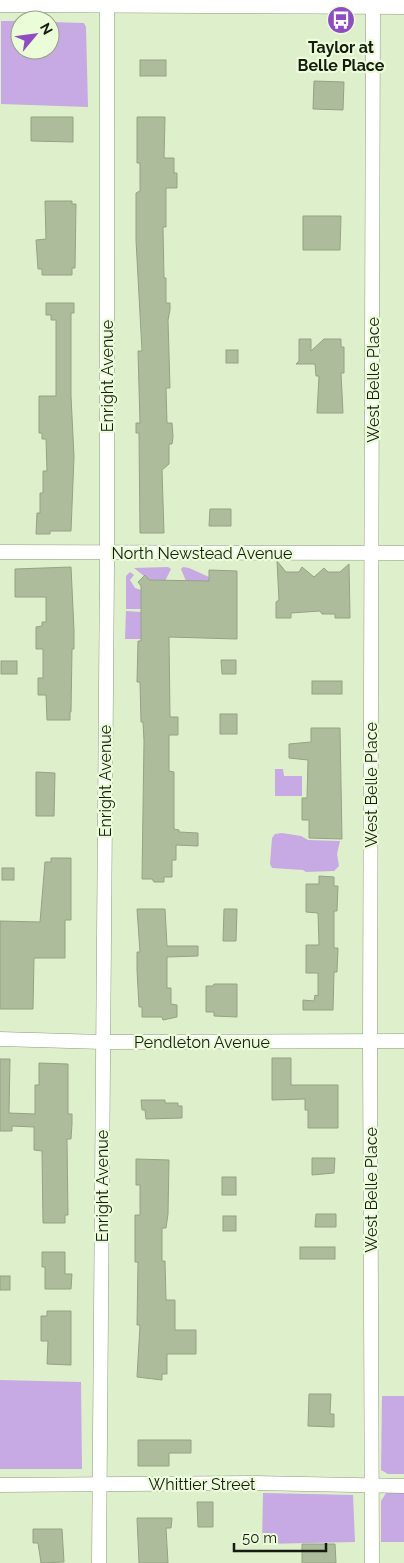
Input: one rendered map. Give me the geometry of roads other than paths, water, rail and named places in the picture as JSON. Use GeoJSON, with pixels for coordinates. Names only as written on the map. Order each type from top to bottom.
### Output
{"type":"FeatureCollection","features":[{"type":"Feature","properties":{"kind":"street","name":"Enright Avenue"},"geometry":{"type":"LineString","coordinates":[[99,1563],[107,552],[107,3]]}},
{"type":"Feature","properties":{"kind":"street"},"geometry":{"type":"LineString","coordinates":[[0,5],[163,3],[404,7]]}},
{"type":"Feature","properties":{"kind":"street","name":"West Belle Place"},"geometry":{"type":"LineString","coordinates":[[372,1563],[370,1042],[373,7]]}},
{"type":"Feature","properties":{"kind":"street","name":"North Newstead Avenue"},"geometry":{"type":"LineString","coordinates":[[0,552],[404,553]]}},
{"type":"Feature","properties":{"kind":"street","name":"Pendleton Avenue"},"geometry":{"type":"LineString","coordinates":[[0,1039],[103,1042],[404,1042]]}},
{"type":"Feature","properties":{"kind":"street","name":"Whittier Street"},"geometry":{"type":"LineString","coordinates":[[0,1485],[404,1486]]}},
{"type":"Feature","properties":{"kind":"place","name":"Taylor at Belle Place"},"geometry":{"type":"Point","coordinates":[341,20]}}]}
